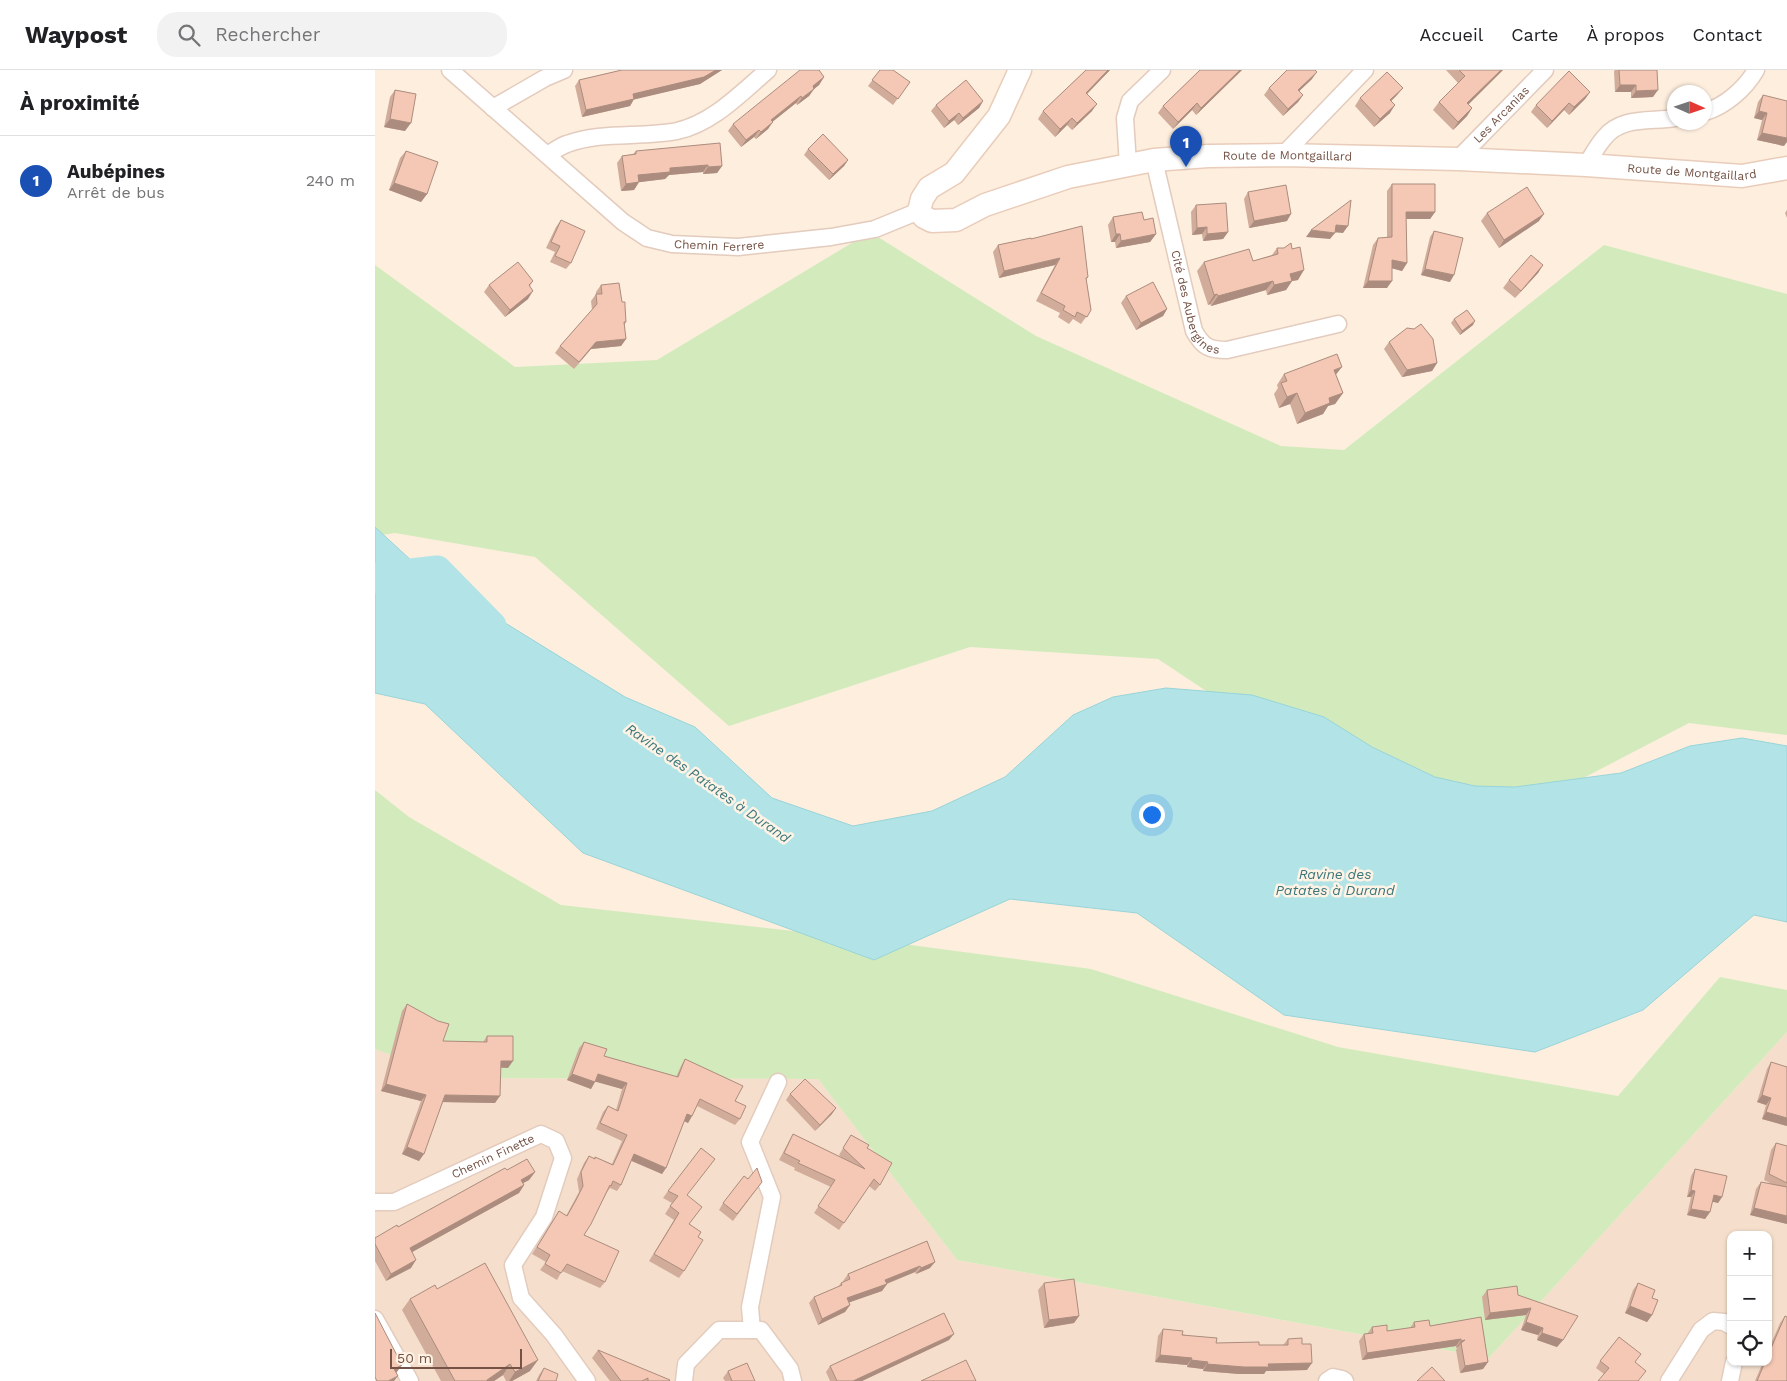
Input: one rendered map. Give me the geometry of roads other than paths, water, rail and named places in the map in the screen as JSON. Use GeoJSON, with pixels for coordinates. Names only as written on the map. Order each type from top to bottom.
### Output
{"type":"FeatureCollection","features":[{"type":"Feature","properties":{"kind":"street","name":"Chemin Ferrere"},"geometry":{"type":"LineString","coordinates":[[450,70],[623,222],[647,238],[672,244],[738,247],[831,237],[875,229],[919,211]]}},
{"type":"Feature","properties":{"kind":"street"},"geometry":{"type":"LineString","coordinates":[[493,108],[545,78],[563,70]]}},
{"type":"Feature","properties":{"kind":"street"},"geometry":{"type":"LineString","coordinates":[[547,156],[566,144],[587,139],[677,131],[700,122],[723,109],[768,70]]}},
{"type":"Feature","properties":{"kind":"street"},"geometry":{"type":"LineString","coordinates":[[919,211],[922,199],[929,188],[954,173],[999,116],[1020,70]]}},
{"type":"Feature","properties":{"kind":"street"},"geometry":{"type":"LineString","coordinates":[[1128,165],[1125,118],[1130,101],[1162,70]]}},
{"type":"Feature","properties":{"kind":"street"},"geometry":{"type":"LineString","coordinates":[[1283,155],[1365,70]]}},
{"type":"Feature","properties":{"kind":"street","name":"Les Arcanias"},"geometry":{"type":"LineString","coordinates":[[1458,159],[1545,70]]}},
{"type":"Feature","properties":{"kind":"street"},"geometry":{"type":"LineString","coordinates":[[1712,109],[1724,103],[1739,91],[1756,70]]}},
{"type":"Feature","properties":{"kind":"street"},"geometry":{"type":"LineString","coordinates":[[1586,165],[1605,136],[1619,125],[1635,121],[1667,119]]}},
{"type":"Feature","properties":{"kind":"street","name":"Route de Montgaillard"},"geometry":{"type":"LineString","coordinates":[[919,211],[924,217],[932,221],[956,220],[985,205],[1067,177],[1154,160],[1208,156],[1283,155],[1458,159],[1586,165],[1742,176],[1787,168]]}},
{"type":"Feature","properties":{"kind":"street","name":"Cité des Aubergines"},"geometry":{"type":"LineString","coordinates":[[1154,160],[1194,332],[1200,342],[1209,348],[1227,350],[1338,324]]}},
{"type":"Feature","properties":{"kind":"street"},"geometry":{"type":"LineString","coordinates":[[752,1330],[750,1306],[772,1197],[751,1142],[778,1082]]}},
{"type":"Feature","properties":{"kind":"street","name":"Chemin Finette"},"geometry":{"type":"LineString","coordinates":[[375,1202],[394,1202],[541,1134],[556,1141],[563,1158],[544,1217],[513,1265],[521,1298],[554,1335],[583,1378]]}},
{"type":"Feature","properties":{"kind":"street"},"geometry":{"type":"LineString","coordinates":[[375,1319],[410,1381]]}},
{"type":"Feature","properties":{"kind":"street"},"geometry":{"type":"LineString","coordinates":[[1669,1381],[1701,1330],[1713,1321],[1727,1324]]}},
{"type":"Feature","properties":{"kind":"street"},"geometry":{"type":"LineString","coordinates":[[684,1381],[686,1364],[719,1330],[761,1330],[790,1369],[793,1381]]}},
{"type":"Feature","properties":{"kind":"street"},"geometry":{"type":"LineString","coordinates":[[1730,1381],[1733,1366]]}},
{"type":"Feature","properties":{"kind":"street"},"geometry":{"type":"LineString","coordinates":[[1327,1381],[1333,1377],[1345,1381]]}},
{"type":"Feature","properties":{"kind":"water","name":"Ravine des Patates à Durand"},"geometry":{"type":"Polygon","coordinates":[[[375,527],[426,574],[625,697],[695,727],[772,798],[853,826],[932,811],[1005,777],[1073,715],[1113,697],[1166,688],[1252,695],[1324,717],[1372,747],[1435,777],[1475,786],[1515,787],[1621,773],[1690,746],[1742,738],[1787,746],[1787,922],[1754,915],[1643,1010],[1535,1052],[1284,1015],[1137,913],[1010,899],[874,960],[583,853],[425,704],[375,693],[375,527]]]}},
{"type":"Feature","properties":{"kind":"waterway","name":"Ravine des Patates à Durand"},"geometry":{"type":"LineString","coordinates":[[375,578],[437,571],[491,626]]}},
{"type":"Feature","properties":{"kind":"place","name":"Aubépines"},"geometry":{"type":"Point","coordinates":[1186,167]}}]}
